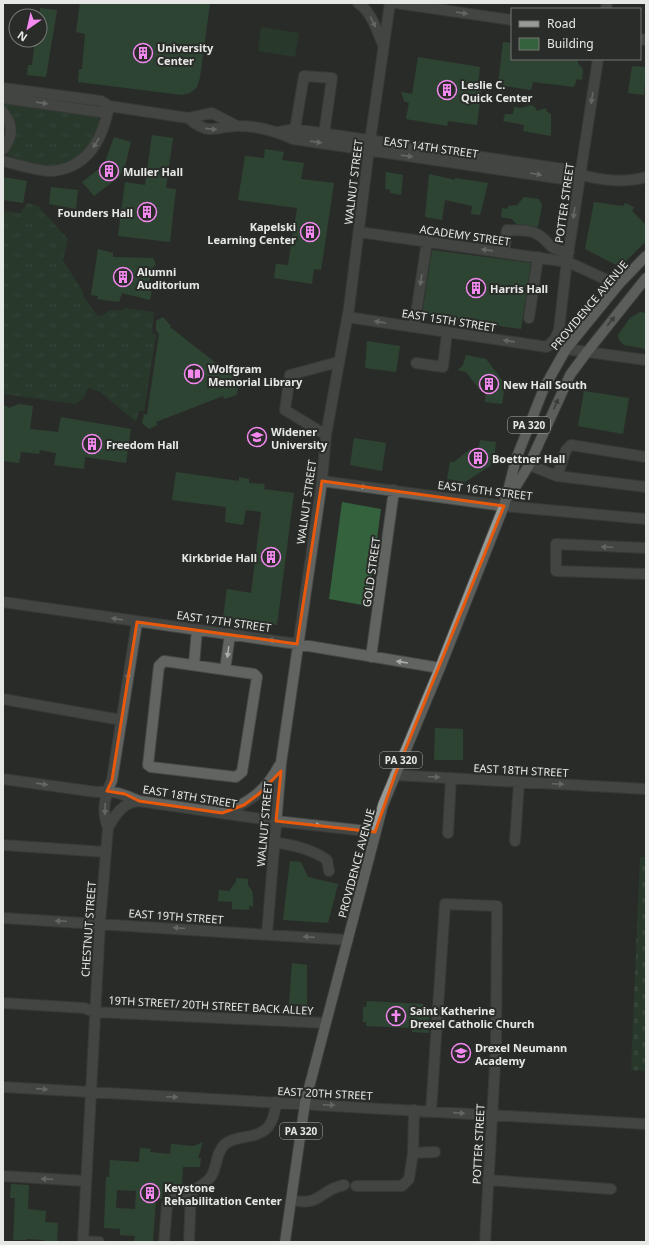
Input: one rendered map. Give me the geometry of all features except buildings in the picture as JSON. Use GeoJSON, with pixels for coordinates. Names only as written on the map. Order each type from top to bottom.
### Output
{"type":"FeatureCollection","features":[{"type":"Feature","properties":{"kind":"main road","name":"PROVIDENCE AVENUE"},"geometry":{"type":"LineString","coordinates":[[285,1242],[305,1103],[375,832],[395,775],[440,668],[504,506],[516,459],[552,370],[566,349],[619,284],[646,256]]}},
{"type":"Feature","properties":{"kind":"main road","name":"PROVIDENCE AVENUE"},"geometry":{"type":"LineString","coordinates":[[504,506],[529,466],[561,392],[587,352],[646,278]]}},
{"type":"Feature","properties":{"kind":"street"},"geometry":{"type":"LineString","coordinates":[[358,3],[364,6],[370,16],[383,46]]}},
{"type":"Feature","properties":{"kind":"street","name":"WALNUT STREET"},"geometry":{"type":"LineString","coordinates":[[268,934],[281,763],[297,644],[322,481],[326,435],[347,317],[369,145],[390,3]]}},
{"type":"Feature","properties":{"kind":"street"},"geometry":{"type":"LineString","coordinates":[[396,3],[511,20]]}},
{"type":"Feature","properties":{"kind":"street","name":"POTTER STREET"},"geometry":{"type":"LineString","coordinates":[[547,347],[559,330],[568,257],[598,60]]}},
{"type":"Feature","properties":{"kind":"street"},"geometry":{"type":"LineString","coordinates":[[295,130],[304,76],[332,78],[324,134]]}},
{"type":"Feature","properties":{"kind":"street","name":"EAST 14TH STREET"},"geometry":{"type":"LineString","coordinates":[[3,88],[101,101],[109,106],[188,118],[212,113],[237,126],[278,132],[295,130],[324,134],[369,145]]}},
{"type":"Feature","properties":{"kind":"street","name":"EAST 14TH STREET"},"geometry":{"type":"LineString","coordinates":[[3,98],[101,112],[109,106]]}},
{"type":"Feature","properties":{"kind":"street"},"geometry":{"type":"LineString","coordinates":[[3,161],[51,171],[84,160],[97,144],[106,121],[109,106]]}},
{"type":"Feature","properties":{"kind":"street"},"geometry":{"type":"LineString","coordinates":[[3,112],[12,129],[11,136],[3,149]]}},
{"type":"Feature","properties":{"kind":"street","name":"EAST 14TH STREET"},"geometry":{"type":"LineString","coordinates":[[188,118],[197,126],[211,131],[237,126]]}},
{"type":"Feature","properties":{"kind":"street","name":"EAST 14TH STREET"},"geometry":{"type":"LineString","coordinates":[[278,132],[293,139],[369,145],[479,162],[570,170],[580,174],[610,179],[638,179],[646,177]]}},
{"type":"Feature","properties":{"kind":"street"},"geometry":{"type":"LineString","coordinates":[[504,253],[507,230],[531,231],[540,236],[551,248],[605,279]]}},
{"type":"Feature","properties":{"kind":"street","name":"ACADEMY STREET"},"geometry":{"type":"LineString","coordinates":[[359,232],[504,253],[538,257],[568,257]]}},
{"type":"Feature","properties":{"kind":"street"},"geometry":{"type":"LineString","coordinates":[[414,327],[427,241]]}},
{"type":"Feature","properties":{"kind":"street"},"geometry":{"type":"LineString","coordinates":[[530,318],[538,257]]}},
{"type":"Feature","properties":{"kind":"street","name":"EAST 15TH STREET"},"geometry":{"type":"LineString","coordinates":[[347,317],[547,347]]}},
{"type":"Feature","properties":{"kind":"street"},"geometry":{"type":"LineString","coordinates":[[416,363],[443,366],[447,332]]}},
{"type":"Feature","properties":{"kind":"street"},"geometry":{"type":"LineString","coordinates":[[566,349],[646,360]]}},
{"type":"Feature","properties":{"kind":"street"},"geometry":{"type":"LineString","coordinates":[[326,435],[285,410],[290,375],[338,362]]}},
{"type":"Feature","properties":{"kind":"street"},"geometry":{"type":"LineString","coordinates":[[557,476],[566,450],[571,445],[646,457]]}},
{"type":"Feature","properties":{"kind":"street"},"geometry":{"type":"LineString","coordinates":[[529,466],[557,476],[646,487]]}},
{"type":"Feature","properties":{"kind":"street","name":"EAST 16TH STREET"},"geometry":{"type":"LineString","coordinates":[[322,481],[504,506],[646,519]]}},
{"type":"Feature","properties":{"kind":"street","name":"GOLD STREET"},"geometry":{"type":"LineString","coordinates":[[371,657],[394,490]]}},
{"type":"Feature","properties":{"kind":"street"},"geometry":{"type":"LineString","coordinates":[[646,548],[556,544],[556,571],[646,574]]}},
{"type":"Feature","properties":{"kind":"street","name":"EAST 17TH STREET"},"geometry":{"type":"LineString","coordinates":[[3,602],[297,644],[440,668]]}},
{"type":"Feature","properties":{"kind":"street","name":"CHESTNUT STREET"},"geometry":{"type":"LineString","coordinates":[[83,1241],[100,923],[108,828],[104,815],[107,791],[112,780],[137,622]]}},
{"type":"Feature","properties":{"kind":"street"},"geometry":{"type":"LineString","coordinates":[[194,664],[198,630]]}},
{"type":"Feature","properties":{"kind":"street"},"geometry":{"type":"LineString","coordinates":[[225,670],[230,634]]}},
{"type":"Feature","properties":{"kind":"street"},"geometry":{"type":"LineString","coordinates":[[164,661],[194,664],[254,674],[257,677],[242,772],[239,776],[236,777],[152,767],[147,762],[159,666],[164,661]]}},
{"type":"Feature","properties":{"kind":"street"},"geometry":{"type":"LineString","coordinates":[[3,699],[121,720]]}},
{"type":"Feature","properties":{"kind":"street"},"geometry":{"type":"LineString","coordinates":[[222,813],[244,805],[260,794],[271,781],[281,763]]}},
{"type":"Feature","properties":{"kind":"street","name":"EAST 18TH STREET"},"geometry":{"type":"LineString","coordinates":[[395,775],[646,789]]}},
{"type":"Feature","properties":{"kind":"street"},"geometry":{"type":"LineString","coordinates":[[448,833],[451,778]]}},
{"type":"Feature","properties":{"kind":"street","name":"EAST 18TH STREET"},"geometry":{"type":"LineString","coordinates":[[3,779],[96,792],[107,791],[124,794],[139,801],[276,821],[375,832]]}},
{"type":"Feature","properties":{"kind":"street"},"geometry":{"type":"LineString","coordinates":[[515,841],[519,782]]}},
{"type":"Feature","properties":{"kind":"street"},"geometry":{"type":"LineString","coordinates":[[108,828],[121,809],[130,803],[139,801]]}},
{"type":"Feature","properties":{"kind":"street"},"geometry":{"type":"LineString","coordinates":[[274,842],[294,845],[322,856],[327,860],[329,871]]}},
{"type":"Feature","properties":{"kind":"street"},"geometry":{"type":"LineString","coordinates":[[3,845],[106,852]]}},
{"type":"Feature","properties":{"kind":"street","name":"POTTER STREET"},"geometry":{"type":"LineString","coordinates":[[431,1111],[445,904],[497,906],[496,1047],[484,1242]]}},
{"type":"Feature","properties":{"kind":"street","name":"EAST 19TH STREET"},"geometry":{"type":"LineString","coordinates":[[3,918],[348,940]]}},
{"type":"Feature","properties":{"kind":"street","name":"19TH STREET/ 20TH STREET BACK ALLEY"},"geometry":{"type":"LineString","coordinates":[[3,1003],[84,1008],[95,1012],[325,1023]]}},
{"type":"Feature","properties":{"kind":"street","name":"EAST 20TH STREET"},"geometry":{"type":"LineString","coordinates":[[3,1087],[305,1103],[646,1124]]}},
{"type":"Feature","properties":{"kind":"street"},"geometry":{"type":"LineString","coordinates":[[164,1242],[167,1205],[175,1197],[191,1192],[212,1177],[219,1153],[225,1144],[238,1139],[251,1137],[266,1130],[274,1118],[276,1102]]}},
{"type":"Feature","properties":{"kind":"street"},"geometry":{"type":"LineString","coordinates":[[356,1186],[402,1186],[409,1179],[413,1153],[414,1110]]}},
{"type":"Feature","properties":{"kind":"street"},"geometry":{"type":"LineString","coordinates":[[413,1153],[435,1152]]}},
{"type":"Feature","properties":{"kind":"street"},"geometry":{"type":"LineString","coordinates":[[3,1176],[86,1181]]}},
{"type":"Feature","properties":{"kind":"street"},"geometry":{"type":"LineString","coordinates":[[488,1180],[611,1189]]}},
{"type":"Feature","properties":{"kind":"street"},"geometry":{"type":"LineString","coordinates":[[291,1200],[303,1202],[313,1201],[330,1189],[344,1185]]}},
{"type":"Feature","properties":{"kind":"street"},"geometry":{"type":"LineString","coordinates":[[189,1242],[191,1192]]}},
{"type":"Feature","properties":{"kind":"street"},"geometry":{"type":"LineString","coordinates":[[83,1241],[99,1242]]}},
{"type":"Feature","properties":{"kind":"highlighted area"},"geometry":{"type":"Polygon","coordinates":[[[322,481],[504,506],[395,775],[375,832],[276,821],[281,771],[260,793],[244,805],[222,813],[139,801],[125,794],[107,791],[112,780],[137,622],[297,644],[322,481]]]}},
{"type":"Feature","properties":{"kind":"green space"},"geometry":{"type":"Polygon","coordinates":[[[261,27],[299,33],[295,57],[258,51],[261,27]]]}},
{"type":"Feature","properties":{"kind":"green space"},"geometry":{"type":"Polygon","coordinates":[[[3,104],[99,117],[99,121],[102,121],[94,139],[85,152],[75,160],[63,165],[49,166],[35,164],[19,160],[3,153],[3,104]]]}},
{"type":"Feature","properties":{"kind":"green space"},"geometry":{"type":"Polygon","coordinates":[[[28,203],[38,206],[68,239],[63,260],[84,294],[83,296],[97,315],[102,316],[110,310],[123,311],[124,308],[154,312],[152,333],[156,335],[144,411],[139,411],[136,422],[100,392],[88,388],[83,399],[75,404],[3,394],[3,211],[20,213],[28,203]]]}},
{"type":"Feature","properties":{"kind":"green space"},"geometry":{"type":"Polygon","coordinates":[[[640,857],[646,857],[646,1071],[631,1070],[640,857]]]}},
{"type":"Feature","properties":{"kind":"place","name":"University Center"},"geometry":{"type":"Point","coordinates":[143,53]}},
{"type":"Feature","properties":{"kind":"place","name":"Leslie C. Quick Center"},"geometry":{"type":"Point","coordinates":[447,90]}},
{"type":"Feature","properties":{"kind":"place","name":"Muller Hall"},"geometry":{"type":"Point","coordinates":[109,171]}},
{"type":"Feature","properties":{"kind":"place","name":"Founders Hall"},"geometry":{"type":"Point","coordinates":[147,212]}},
{"type":"Feature","properties":{"kind":"place","name":"Kapelski Learning Center"},"geometry":{"type":"Point","coordinates":[310,232]}},
{"type":"Feature","properties":{"kind":"place","name":"Alumni Auditorium"},"geometry":{"type":"Point","coordinates":[123,277]}},
{"type":"Feature","properties":{"kind":"place","name":"Harris Hall"},"geometry":{"type":"Point","coordinates":[476,288]}},
{"type":"Feature","properties":{"kind":"place","name":"Wolfgram Memorial Library"},"geometry":{"type":"Point","coordinates":[194,374]}},
{"type":"Feature","properties":{"kind":"place","name":"New Hall South"},"geometry":{"type":"Point","coordinates":[489,384]}},
{"type":"Feature","properties":{"kind":"place","name":"Widener University"},"geometry":{"type":"Point","coordinates":[257,437]}},
{"type":"Feature","properties":{"kind":"place","name":"Freedom Hall"},"geometry":{"type":"Point","coordinates":[92,444]}},
{"type":"Feature","properties":{"kind":"place","name":"Boettner Hall"},"geometry":{"type":"Point","coordinates":[478,458]}},
{"type":"Feature","properties":{"kind":"place","name":"Kirkbride Hall"},"geometry":{"type":"Point","coordinates":[271,557]}},
{"type":"Feature","properties":{"kind":"place","name":"Saint Katherine Drexel Catholic Church"},"geometry":{"type":"Point","coordinates":[396,1016]}},
{"type":"Feature","properties":{"kind":"place","name":"Drexel Neumann Academy"},"geometry":{"type":"Point","coordinates":[461,1053]}},
{"type":"Feature","properties":{"kind":"place","name":"Keystone Rehabilitation Center"},"geometry":{"type":"Point","coordinates":[150,1193]}}]}
